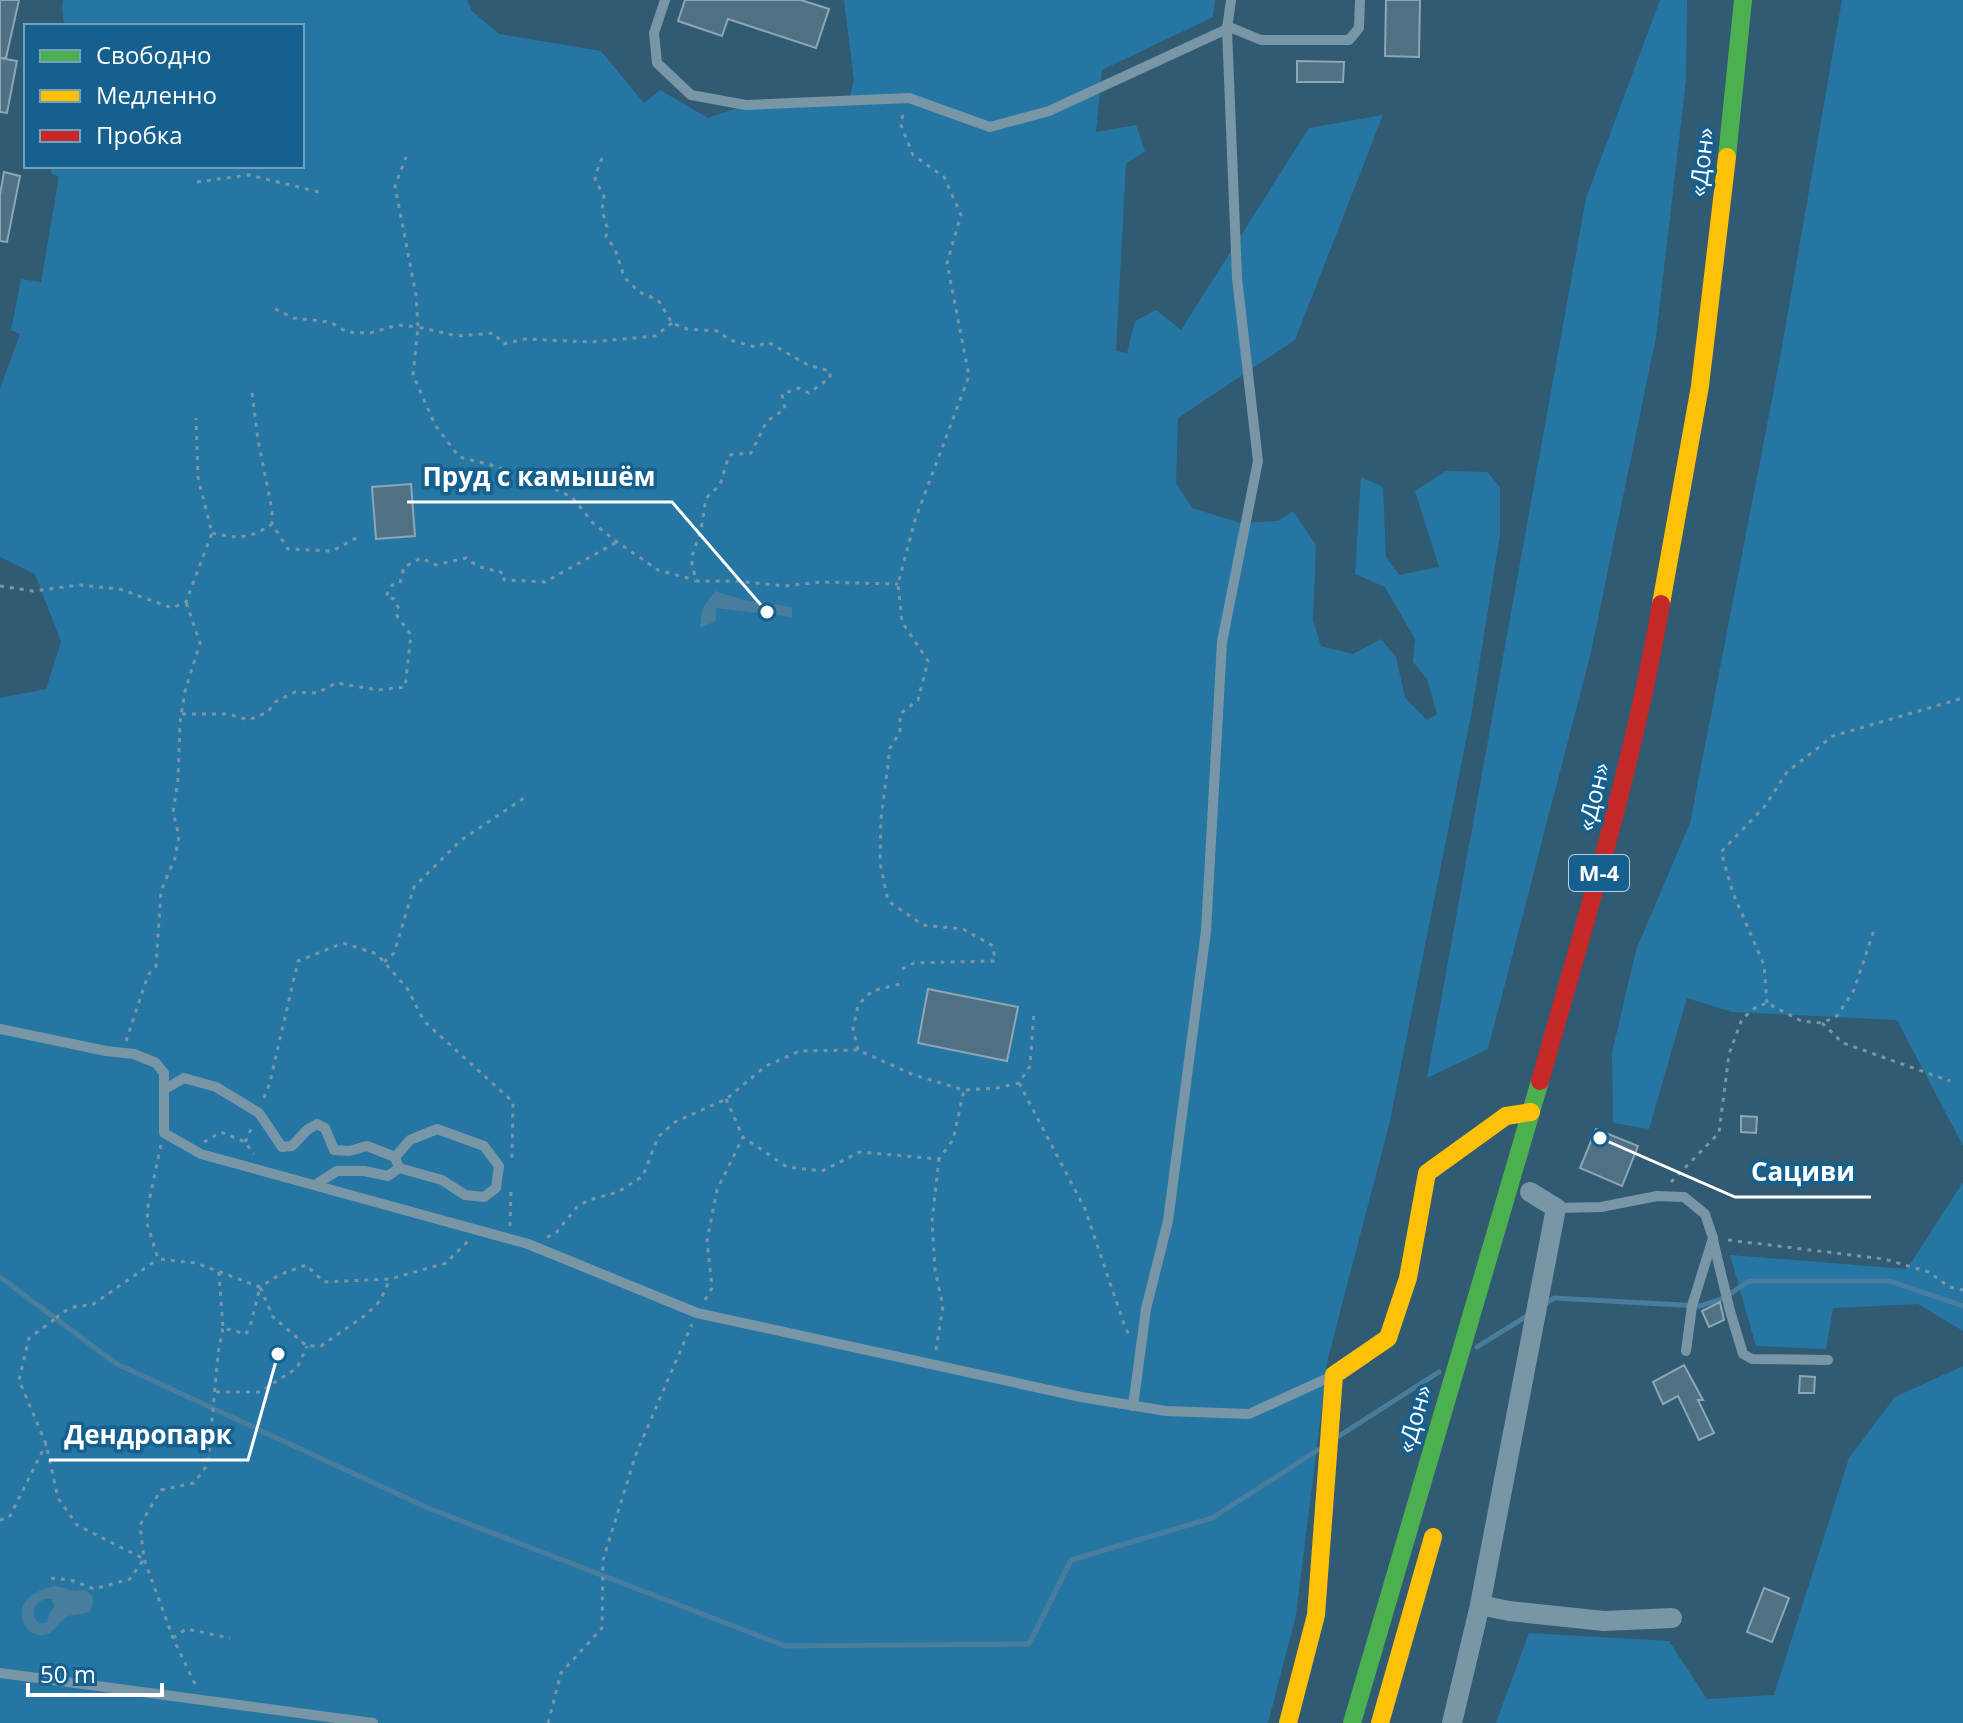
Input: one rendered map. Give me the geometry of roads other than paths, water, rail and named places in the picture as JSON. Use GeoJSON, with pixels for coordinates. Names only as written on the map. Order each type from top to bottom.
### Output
{"type":"FeatureCollection","features":[{"type":"Feature","properties":{"kind":"main road","name":"«Дон»"},"geometry":{"type":"LineString","coordinates":[[1352,1723],[1614,821],[1648,680],[1700,386],[1743,0]]}},
{"type":"Feature","properties":{"kind":"main road"},"geometry":{"type":"LineString","coordinates":[[1288,1723],[1316,1615],[1334,1375],[1388,1338],[1408,1278],[1427,1173],[1506,1116],[1531,1112]]}},
{"type":"Feature","properties":{"kind":"main road"},"geometry":{"type":"LineString","coordinates":[[1380,1723],[1436,1526]]}},
{"type":"Feature","properties":{"kind":"street"},"geometry":{"type":"LineString","coordinates":[[1452,1723],[1480,1605],[1556,1208],[1530,1192]]}},
{"type":"Feature","properties":{"kind":"street"},"geometry":{"type":"LineString","coordinates":[[1480,1605],[1604,1621],[1672,1618]]}},
{"type":"Feature","properties":{"kind":"lane"},"geometry":{"type":"LineString","coordinates":[[665,0],[654,33],[657,63],[691,95],[746,105],[909,98],[990,127],[1049,111],[1227,28],[1261,40],[1349,40],[1359,28],[1360,0]]}},
{"type":"Feature","properties":{"kind":"lane"},"geometry":{"type":"LineString","coordinates":[[1133,1406],[1146,1309],[1168,1221],[1206,931],[1222,642],[1258,461],[1237,278],[1227,28],[1231,0]]}},
{"type":"Feature","properties":{"kind":"lane"},"geometry":{"type":"LineString","coordinates":[[0,1029],[134,1054],[156,1063],[164,1073],[164,1133],[201,1154],[528,1244],[697,1313],[1081,1397],[1166,1411],[1249,1414],[1334,1375]]}},
{"type":"Feature","properties":{"kind":"lane"},"geometry":{"type":"LineString","coordinates":[[165,1089],[184,1078],[216,1087],[259,1113],[282,1147],[292,1146],[317,1124],[325,1128],[334,1150],[349,1151],[367,1146],[397,1163],[442,1180],[465,1195],[484,1197],[496,1188],[499,1166],[484,1146],[437,1129],[410,1140],[397,1163],[388,1176],[364,1171],[337,1171],[315,1185]]}},
{"type":"Feature","properties":{"kind":"lane"},"geometry":{"type":"LineString","coordinates":[[1556,1208],[1601,1207],[1657,1196],[1684,1197],[1705,1214],[1743,1354],[1752,1359],[1828,1360]]}},
{"type":"Feature","properties":{"kind":"lane"},"geometry":{"type":"LineString","coordinates":[[1686,1351],[1692,1306],[1713,1238]]}},
{"type":"Feature","properties":{"kind":"lane"},"geometry":{"type":"LineString","coordinates":[[0,1673],[373,1723]]}},
{"type":"Feature","properties":{"kind":"waterway"},"geometry":{"type":"LineString","coordinates":[[0,1277],[115,1363],[428,1508],[785,1646],[1029,1644],[1071,1560],[1212,1518],[1318,1450]]}},
{"type":"Feature","properties":{"kind":"waterway"},"geometry":{"type":"LineString","coordinates":[[1545,1304],[1554,1298],[1700,1306],[1724,1298],[1749,1281],[1890,1281],[1963,1306]]}},
{"type":"Feature","properties":{"kind":"waterway"},"geometry":{"type":"LineString","coordinates":[[1477,1347],[1530,1314]]}},
{"type":"Feature","properties":{"kind":"waterway"},"geometry":{"type":"LineString","coordinates":[[1339,1436],[1439,1372]]}},
{"type":"Feature","properties":{"kind":"place","name":"Пруд с камышём"},"geometry":{"type":"Point","coordinates":[767,612]}},
{"type":"Feature","properties":{"kind":"place","name":"Сациви"},"geometry":{"type":"Point","coordinates":[1600,1138]}},
{"type":"Feature","properties":{"kind":"place","name":"Дендропарк"},"geometry":{"type":"Point","coordinates":[278,1354]}}]}
